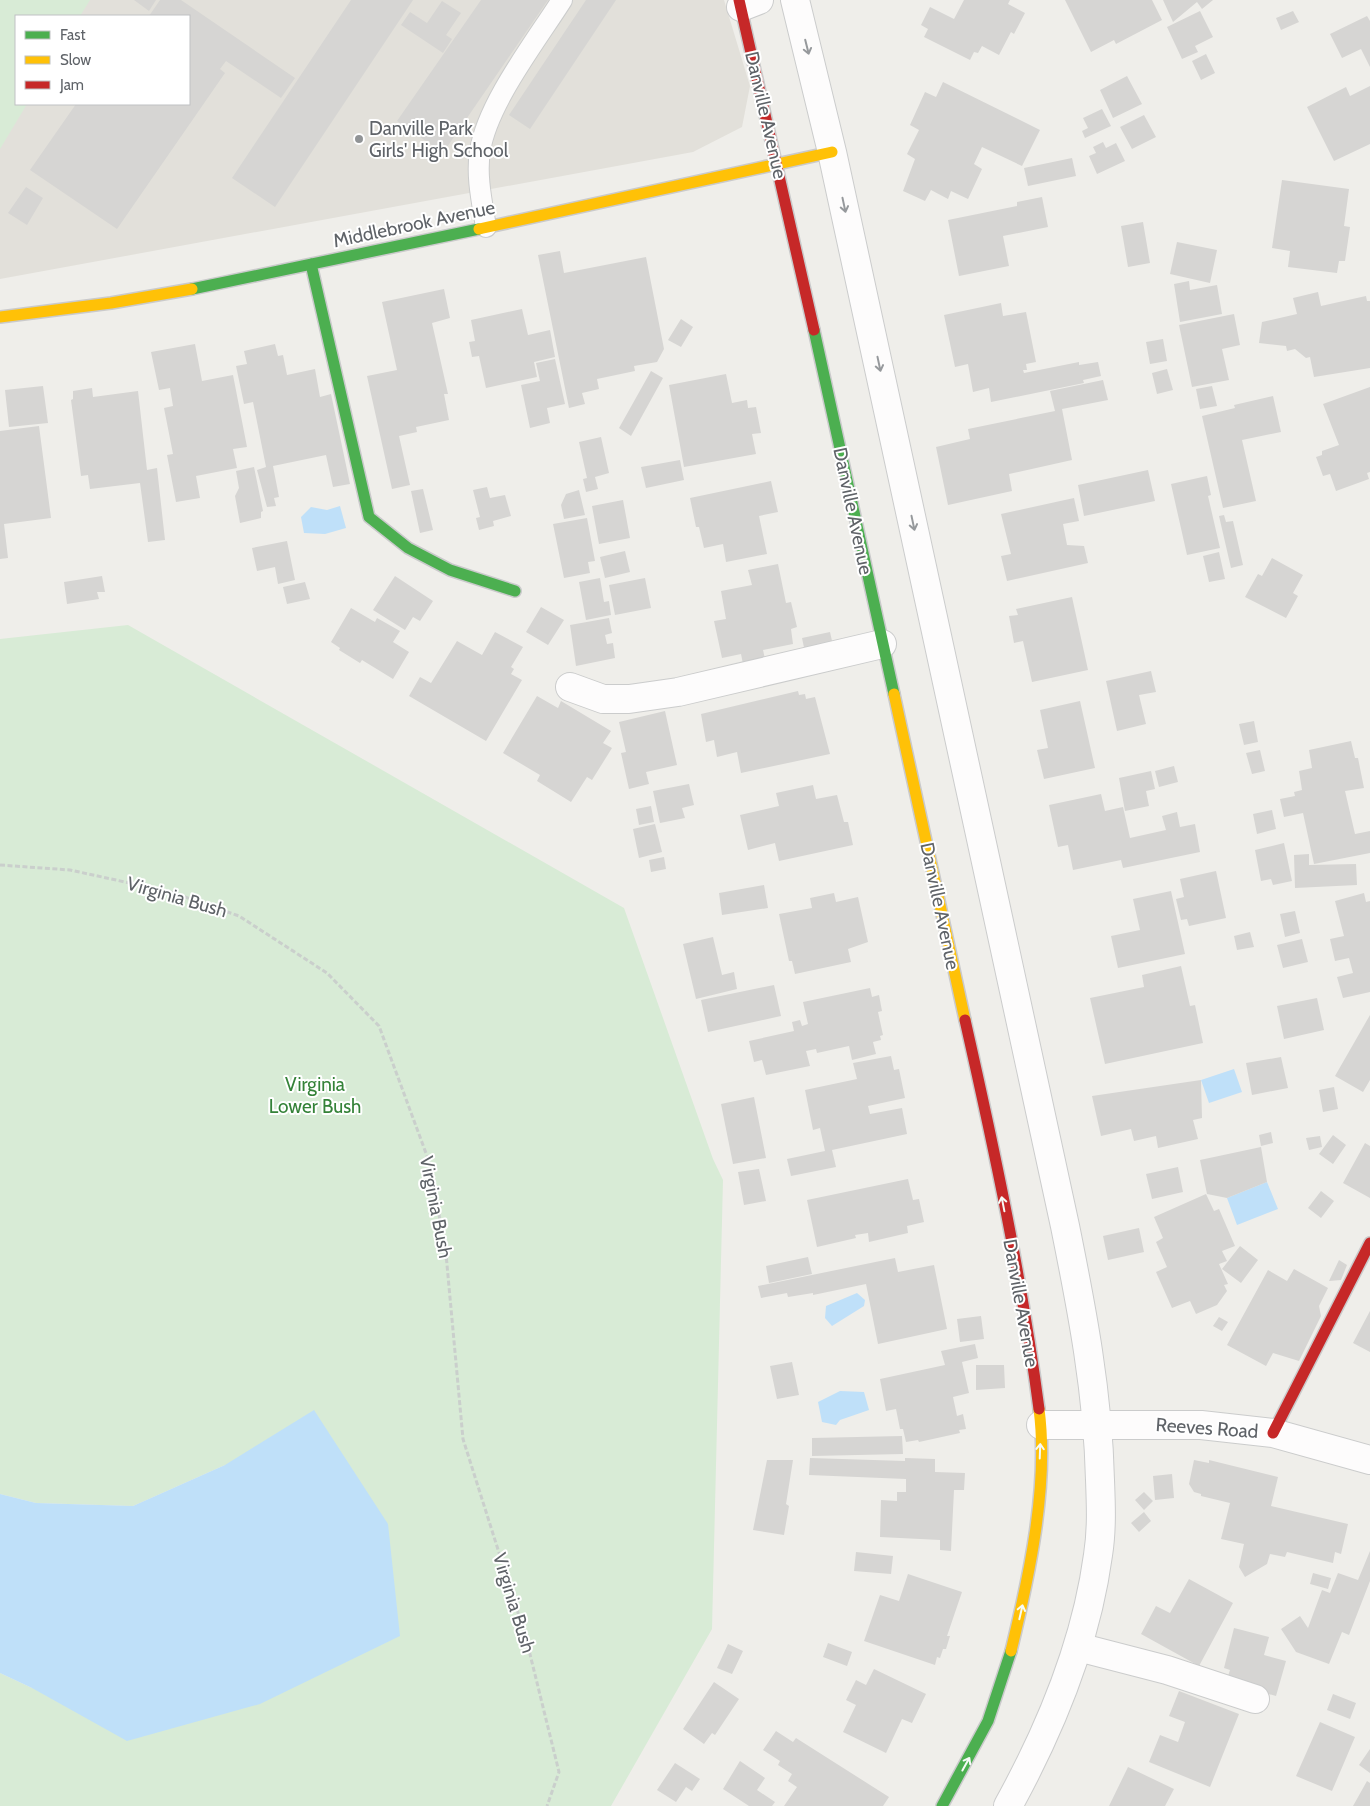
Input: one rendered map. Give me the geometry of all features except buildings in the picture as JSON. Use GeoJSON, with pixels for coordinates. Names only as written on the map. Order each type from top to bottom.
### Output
{"type":"FeatureCollection","features":[{"type":"Feature","properties":{"kind":"street"},"geometry":{"type":"LineString","coordinates":[[795,0],[832,152],[1065,1226],[1088,1346],[1099,1424],[1101,1520],[1098,1555],[1078,1647],[1055,1713],[1008,1806]]}},
{"type":"Feature","properties":{"kind":"street","name":"Danville Avenue"},"geometry":{"type":"LineString","coordinates":[[746,2],[777,162],[986,1113],[1033,1362],[1041,1425],[1039,1494],[1027,1586],[1008,1665],[988,1721],[942,1806]]}},
{"type":"Feature","properties":{"kind":"street","name":"Middlebrook Avenue"},"geometry":{"type":"LineString","coordinates":[[0,317],[147,297],[486,227],[777,162],[832,152]]}},
{"type":"Feature","properties":{"kind":"street"},"geometry":{"type":"LineString","coordinates":[[311,264],[369,517],[408,548],[450,570],[515,591]]}},
{"type":"Feature","properties":{"kind":"street"},"geometry":{"type":"LineString","coordinates":[[570,687],[604,699],[629,699],[668,694],[882,644]]}},
{"type":"Feature","properties":{"kind":"street"},"geometry":{"type":"LineString","coordinates":[[1273,1433],[1370,1243]]}},
{"type":"Feature","properties":{"kind":"street","name":"Reeves Road"},"geometry":{"type":"LineString","coordinates":[[1041,1425],[1201,1425],[1273,1433],[1370,1460]]}},
{"type":"Feature","properties":{"kind":"street"},"geometry":{"type":"LineString","coordinates":[[1078,1647],[1167,1670],[1254,1699]]}},
{"type":"Feature","properties":{"kind":"lane"},"geometry":{"type":"LineString","coordinates":[[486,227],[479,186],[480,150],[493,109],[562,0]]}},
{"type":"Feature","properties":{"kind":"path","name":"Virginia Bush"},"geometry":{"type":"LineString","coordinates":[[0,865],[70,870],[171,892],[239,916],[328,973],[379,1026],[430,1164],[446,1254],[463,1439],[526,1638],[558,1772],[547,1806]]}},
{"type":"Feature","properties":{"kind":"shaded area","name":"Danville Park Girls' High School"},"geometry":{"type":"Polygon","coordinates":[[[0,0],[724,0],[750,86],[742,127],[693,152],[0,279],[0,0]]]}},
{"type":"Feature","properties":{"kind":"green space"},"geometry":{"type":"Polygon","coordinates":[[[0,0],[90,0],[81,15],[15,15],[15,105],[26,105],[0,149],[0,0]]]}},
{"type":"Feature","properties":{"kind":"green space","name":"Virginia Lower Bush"},"geometry":{"type":"Polygon","coordinates":[[[128,625],[624,908],[713,1159],[723,1180],[712,1629],[611,1806],[0,1806],[0,1673],[32,1688],[225,1465],[133,1506],[36,1503],[0,1494],[0,639],[128,625]]]}},
{"type":"Feature","properties":{"kind":"water"},"geometry":{"type":"Polygon","coordinates":[[[340,506],[346,528],[325,534],[304,533],[301,517],[311,507],[327,510],[340,506]]]}},
{"type":"Feature","properties":{"kind":"water"},"geometry":{"type":"Polygon","coordinates":[[[1234,1069],[1242,1092],[1209,1103],[1201,1080],[1234,1069]]]}},
{"type":"Feature","properties":{"kind":"water"},"geometry":{"type":"Polygon","coordinates":[[[1267,1182],[1278,1209],[1237,1225],[1227,1198],[1267,1182]]]}},
{"type":"Feature","properties":{"kind":"water"},"geometry":{"type":"Polygon","coordinates":[[[857,1293],[865,1300],[864,1306],[832,1326],[825,1318],[826,1306],[857,1293]]]}},
{"type":"Feature","properties":{"kind":"water"},"geometry":{"type":"Polygon","coordinates":[[[840,1391],[864,1392],[869,1410],[840,1420],[836,1425],[822,1422],[818,1402],[840,1391]]]}},
{"type":"Feature","properties":{"kind":"water"},"geometry":{"type":"Polygon","coordinates":[[[314,1410],[388,1524],[400,1636],[260,1704],[127,1741],[32,1688],[0,1673],[0,1494],[36,1503],[133,1506],[225,1465],[314,1410]]]}},
{"type":"Feature","properties":{"kind":"traffic: fast"},"geometry":{"type":"LineString","coordinates":[[192,289],[479,229]]}},
{"type":"Feature","properties":{"kind":"traffic: fast"},"geometry":{"type":"LineString","coordinates":[[311,264],[369,517],[408,548],[450,570],[515,591]]}},
{"type":"Feature","properties":{"kind":"traffic: fast"},"geometry":{"type":"LineString","coordinates":[[814,330],[894,694]]}},
{"type":"Feature","properties":{"kind":"traffic: fast"},"geometry":{"type":"LineString","coordinates":[[942,1806],[988,1721],[1011,1651]]}},
{"type":"Feature","properties":{"kind":"traffic: slow"},"geometry":{"type":"LineString","coordinates":[[479,229],[832,152]]}},
{"type":"Feature","properties":{"kind":"traffic: slow"},"geometry":{"type":"LineString","coordinates":[[0,317],[111,303],[192,289]]}},
{"type":"Feature","properties":{"kind":"traffic: slow"},"geometry":{"type":"LineString","coordinates":[[894,694],[965,1020]]}},
{"type":"Feature","properties":{"kind":"traffic: slow"},"geometry":{"type":"LineString","coordinates":[[1011,1651],[1036,1531],[1041,1468],[1039,1409]]}},
{"type":"Feature","properties":{"kind":"traffic: jam"},"geometry":{"type":"LineString","coordinates":[[739,0],[814,330]]}},
{"type":"Feature","properties":{"kind":"traffic: jam"},"geometry":{"type":"LineString","coordinates":[[965,1020],[1006,1214],[1024,1311],[1039,1409]]}},
{"type":"Feature","properties":{"kind":"traffic: jam"},"geometry":{"type":"LineString","coordinates":[[1273,1433],[1370,1243]]}},
{"type":"Feature","properties":{"kind":"place","name":"Danville Park Girls' High School"},"geometry":{"type":"Point","coordinates":[359,139]}}]}
